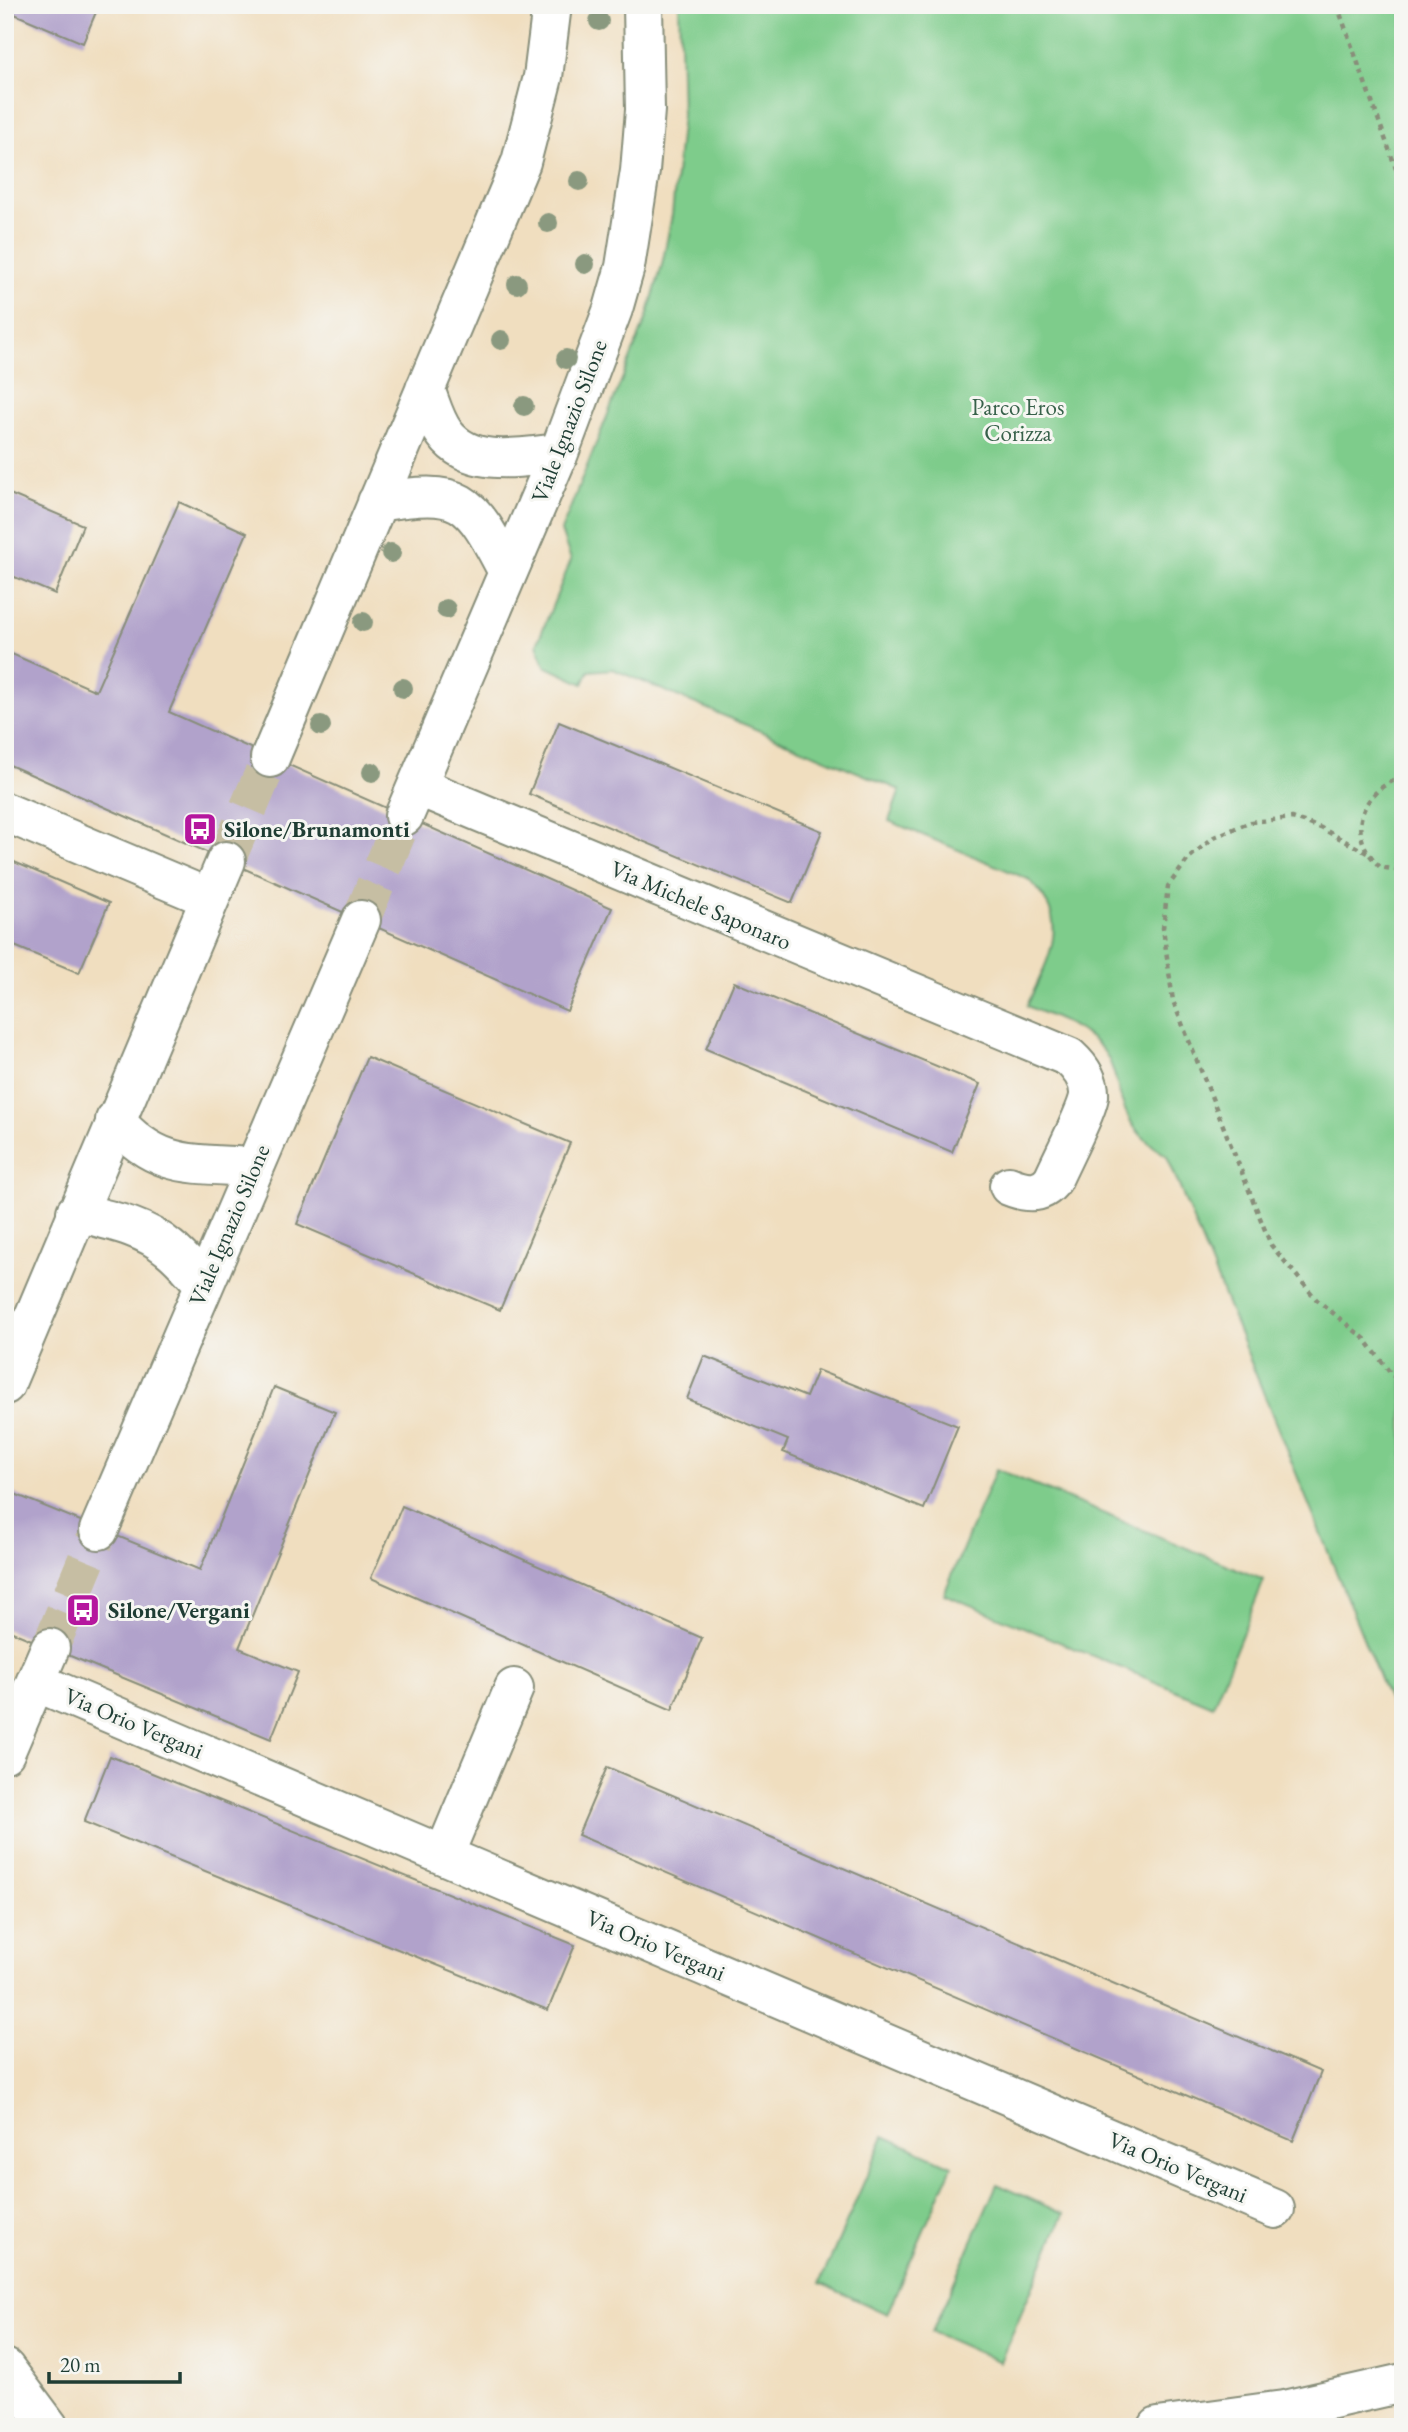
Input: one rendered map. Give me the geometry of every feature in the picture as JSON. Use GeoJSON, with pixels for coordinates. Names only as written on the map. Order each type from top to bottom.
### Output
{"type":"FeatureCollection","features":[{"type":"Feature","properties":{"kind":"street"},"geometry":{"type":"LineString","coordinates":[[270,758],[521,162],[543,78],[552,5]]}},
{"type":"Feature","properties":{"kind":"street","name":"Viale Ignazio Silone"},"geometry":{"type":"LineString","coordinates":[[411,801],[559,453],[600,344],[625,267],[643,139],[643,5]]}},
{"type":"Feature","properties":{"kind":"street"},"geometry":{"type":"LineString","coordinates":[[425,389],[434,414],[446,435],[461,449],[477,455],[500,458],[559,453]]}},
{"type":"Feature","properties":{"kind":"street"},"geometry":{"type":"LineString","coordinates":[[377,502],[436,495],[456,500],[483,525],[508,572]]}},
{"type":"Feature","properties":{"kind":"street","name":"Via Michele Saponaro"},"geometry":{"type":"LineString","coordinates":[[411,801],[704,907],[1069,1057],[1078,1065],[1088,1089],[1089,1099],[1049,1185],[1032,1192],[1009,1186]]}},
{"type":"Feature","properties":{"kind":"street"},"geometry":{"type":"LineString","coordinates":[[5,812],[209,898]]}},
{"type":"Feature","properties":{"kind":"street"},"geometry":{"type":"LineString","coordinates":[[5,1385],[226,860]]}},
{"type":"Feature","properties":{"kind":"street","name":"Viale Ignazio Silone"},"geometry":{"type":"LineString","coordinates":[[99,1530],[360,920]]}},
{"type":"Feature","properties":{"kind":"street"},"geometry":{"type":"LineString","coordinates":[[115,1120],[137,1143],[164,1159],[253,1167]]}},
{"type":"Feature","properties":{"kind":"street"},"geometry":{"type":"LineString","coordinates":[[76,1212],[134,1228],[151,1236],[170,1248],[204,1284]]}},
{"type":"Feature","properties":{"kind":"street","name":"Via Orio Vergani"},"geometry":{"type":"LineString","coordinates":[[5,1753],[43,1665],[444,1855],[1275,2209]]}},
{"type":"Feature","properties":{"kind":"street"},"geometry":{"type":"LineString","coordinates":[[444,1855],[514,1688]]}},
{"type":"Feature","properties":{"kind":"street"},"geometry":{"type":"LineString","coordinates":[[5,2368],[49,2427]]}},
{"type":"Feature","properties":{"kind":"street"},"geometry":{"type":"LineString","coordinates":[[1158,2427],[1284,2410],[1403,2383]]}},
{"type":"Feature","properties":{"kind":"path"},"geometry":{"type":"LineString","coordinates":[[1337,5],[1403,188]]}},
{"type":"Feature","properties":{"kind":"path"},"geometry":{"type":"LineString","coordinates":[[1367,853],[1360,833],[1361,815],[1372,795],[1390,781],[1403,778]]}},
{"type":"Feature","properties":{"kind":"path"},"geometry":{"type":"LineString","coordinates":[[1403,871],[1380,867],[1367,853],[1321,828],[1292,818],[1251,822],[1214,837],[1189,858],[1168,886],[1163,928],[1173,1001],[1271,1245],[1317,1300],[1365,1339],[1391,1374],[1403,1384]]}},
{"type":"Feature","properties":{"kind":"green space","name":"Parco Eros Corizza"},"geometry":{"type":"Polygon","coordinates":[[[679,5],[1403,5],[1403,1736],[1167,1156],[1148,1142],[1130,1120],[1111,1065],[1098,1044],[1069,1025],[1027,1006],[1053,941],[1050,910],[1042,895],[1028,879],[889,821],[900,790],[613,669],[589,671],[583,684],[545,666],[537,644],[571,560],[561,531],[647,317],[662,265],[672,215],[682,114],[679,5]]]}},
{"type":"Feature","properties":{"kind":"green space"},"geometry":{"type":"Polygon","coordinates":[[[996,1469],[1264,1580],[1213,1706],[944,1594],[996,1469]]]}},
{"type":"Feature","properties":{"kind":"green space"},"geometry":{"type":"Polygon","coordinates":[[[884,2136],[952,2166],[887,2314],[820,2283],[884,2136]]]}},
{"type":"Feature","properties":{"kind":"green space"},"geometry":{"type":"Polygon","coordinates":[[[997,2184],[1064,2214],[1000,2362],[932,2332],[997,2184]]]}},
{"type":"Feature","properties":{"kind":"building"},"geometry":{"type":"Polygon","coordinates":[[[5,5],[99,5],[83,43],[5,10],[5,5]]]}},
{"type":"Feature","properties":{"kind":"building"},"geometry":{"type":"Polygon","coordinates":[[[5,492],[83,525],[55,594],[5,573],[5,492]]]}},
{"type":"Feature","properties":{"kind":"building"},"geometry":{"type":"Polygon","coordinates":[[[179,502],[247,533],[169,712],[612,908],[567,1011],[5,763],[5,651],[96,691],[179,502]]]}},
{"type":"Feature","properties":{"kind":"building"},"geometry":{"type":"Polygon","coordinates":[[[559,722],[822,831],[792,903],[529,794],[559,722]]]}},
{"type":"Feature","properties":{"kind":"building"},"geometry":{"type":"Polygon","coordinates":[[[5,858],[109,903],[79,973],[5,942],[5,858]]]}},
{"type":"Feature","properties":{"kind":"building"},"geometry":{"type":"Polygon","coordinates":[[[734,982],[980,1084],[952,1152],[706,1049],[734,982]]]}},
{"type":"Feature","properties":{"kind":"building"},"geometry":{"type":"Polygon","coordinates":[[[367,1057],[570,1143],[500,1310],[297,1224],[367,1057]]]}},
{"type":"Feature","properties":{"kind":"building"},"geometry":{"type":"Polygon","coordinates":[[[704,1356],[806,1397],[817,1370],[958,1426],[924,1509],[783,1452],[788,1440],[687,1399],[704,1356]]]}},
{"type":"Feature","properties":{"kind":"building"},"geometry":{"type":"Polygon","coordinates":[[[274,1387],[335,1412],[239,1648],[298,1672],[271,1739],[5,1629],[5,1490],[200,1570],[274,1387]]]}},
{"type":"Feature","properties":{"kind":"building"},"geometry":{"type":"Polygon","coordinates":[[[402,1506],[702,1638],[672,1710],[371,1578],[402,1506]]]}},
{"type":"Feature","properties":{"kind":"building"},"geometry":{"type":"Polygon","coordinates":[[[110,1756],[575,1945],[548,2010],[84,1822],[110,1756]]]}},
{"type":"Feature","properties":{"kind":"building"},"geometry":{"type":"Polygon","coordinates":[[[607,1767],[1321,2072],[1293,2141],[578,1835],[607,1767]]]}},
{"type":"Feature","properties":{"kind":"tunnel"},"geometry":{"type":"LineString","coordinates":[[226,861],[270,758]]}},
{"type":"Feature","properties":{"kind":"tunnel"},"geometry":{"type":"LineString","coordinates":[[361,920],[404,816]]}},
{"type":"Feature","properties":{"kind":"tunnel"},"geometry":{"type":"LineString","coordinates":[[50,1648],[99,1530]]}},
{"type":"Feature","properties":{"kind":"place","name":"Silone/Brunamonti"},"geometry":{"type":"Point","coordinates":[200,829]}},
{"type":"Feature","properties":{"kind":"place","name":"Silone/Vergani"},"geometry":{"type":"Point","coordinates":[83,1610]}}]}
